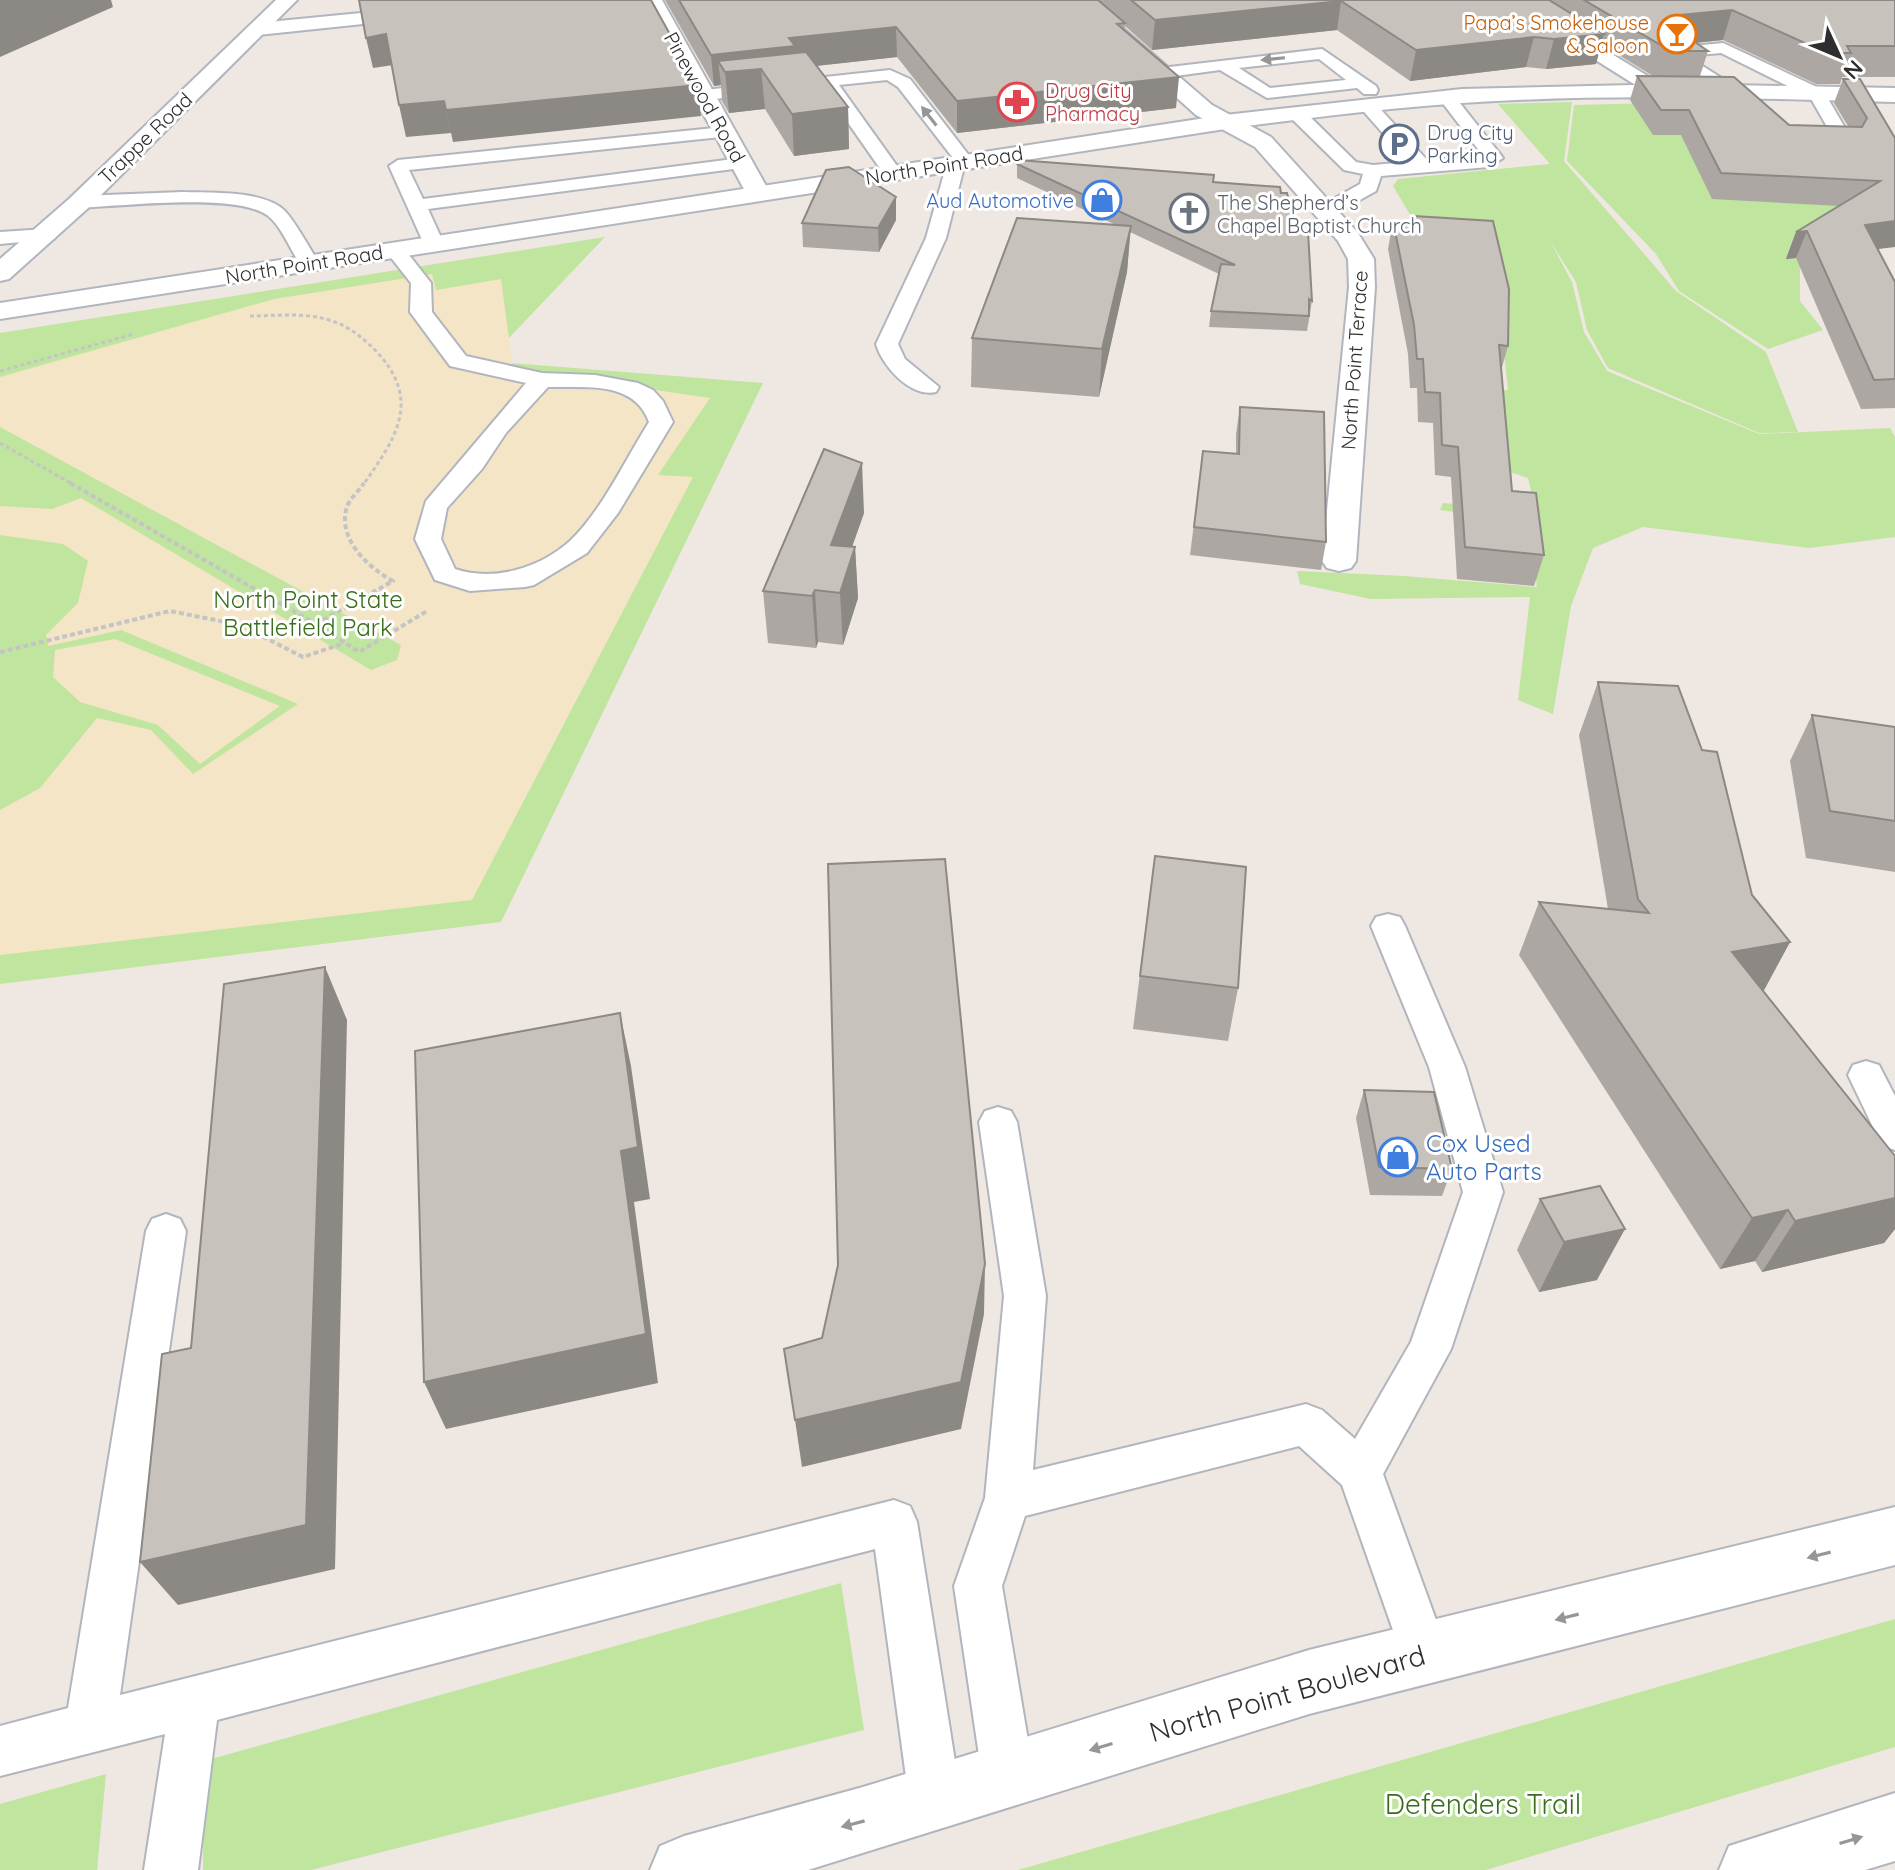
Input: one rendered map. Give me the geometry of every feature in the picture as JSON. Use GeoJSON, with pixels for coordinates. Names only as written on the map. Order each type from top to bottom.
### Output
{"type":"FeatureCollection","features":[{"type":"Feature","properties":{"kind":"street","name":"Trappe Road"},"geometry":{"type":"LineString","coordinates":[[0,273],[80,202],[287,0]]}},
{"type":"Feature","properties":{"kind":"street","name":"Pinewood Road"},"geometry":{"type":"LineString","coordinates":[[652,0],[758,193]]}},
{"type":"Feature","properties":{"kind":"street","name":"North Point Terrace"},"geometry":{"type":"LineString","coordinates":[[1078,0],[1204,110],[1263,142],[1349,238],[1361,259],[1362,287],[1339,561]]}},
{"type":"Feature","properties":{"kind":"street"},"geometry":{"type":"LineString","coordinates":[[1510,0],[1661,91]]}},
{"type":"Feature","properties":{"kind":"street"},"geometry":{"type":"LineString","coordinates":[[258,29],[440,12]]}},
{"type":"Feature","properties":{"kind":"street","name":"North Point Road"},"geometry":{"type":"LineString","coordinates":[[0,311],[1296,113],[1371,97],[1661,91],[1895,95]]}},
{"type":"Feature","properties":{"kind":"street","name":"North Point Boulevard"},"geometry":{"type":"LineString","coordinates":[[684,1870],[935,1799],[1309,1682],[1895,1536]]}},
{"type":"Feature","properties":{"kind":"street"},"geometry":{"type":"LineString","coordinates":[[1776,1867],[1895,1827]]}},
{"type":"Feature","properties":{"kind":"lane"},"geometry":{"type":"LineString","coordinates":[[1723,48],[1817,94],[1846,145],[1788,144],[1731,92],[1671,53],[1723,48]]}},
{"type":"Feature","properties":{"kind":"lane"},"geometry":{"type":"LineString","coordinates":[[1161,73],[1322,54],[1371,97],[1422,166]]}},
{"type":"Feature","properties":{"kind":"lane"},"geometry":{"type":"LineString","coordinates":[[1223,65],[1267,93],[1371,97]]}},
{"type":"Feature","properties":{"kind":"lane"},"geometry":{"type":"LineString","coordinates":[[705,95],[890,75],[904,83],[960,162],[936,238],[887,344],[889,356],[896,364],[928,387]]}},
{"type":"Feature","properties":{"kind":"lane"},"geometry":{"type":"LineString","coordinates":[[828,82],[893,173]]}},
{"type":"Feature","properties":{"kind":"lane"},"geometry":{"type":"LineString","coordinates":[[1296,113],[1350,166],[1373,171],[1489,162],[1494,158],[1446,97]]}},
{"type":"Feature","properties":{"kind":"lane"},"geometry":{"type":"LineString","coordinates":[[434,244],[398,166],[724,132]]}},
{"type":"Feature","properties":{"kind":"lane"},"geometry":{"type":"LineString","coordinates":[[417,205],[741,163]]}},
{"type":"Feature","properties":{"kind":"lane"},"geometry":{"type":"LineString","coordinates":[[1326,211],[1369,187],[1373,171]]}},
{"type":"Feature","properties":{"kind":"lane"},"geometry":{"type":"LineString","coordinates":[[80,202],[227,199],[259,202],[277,213],[309,263]]}},
{"type":"Feature","properties":{"kind":"lane"},"geometry":{"type":"LineString","coordinates":[[0,238],[45,235]]}},
{"type":"Feature","properties":{"kind":"lane"},"geometry":{"type":"LineString","coordinates":[[395,250],[421,283],[421,312],[458,361],[542,380],[627,386],[649,395],[659,409],[661,422],[605,513],[578,547],[525,579],[470,583],[444,574],[428,539],[435,506],[473,464],[498,428],[542,380]]}},
{"type":"Feature","properties":{"kind":"lane"},"geometry":{"type":"LineString","coordinates":[[1360,1472],[1430,1349],[1483,1192],[1447,1067],[1388,926]]}},
{"type":"Feature","properties":{"kind":"lane"},"geometry":{"type":"LineString","coordinates":[[1866,1075],[1895,1135]]}},
{"type":"Feature","properties":{"kind":"lane"},"geometry":{"type":"LineString","coordinates":[[998,1122],[1025,1296],[1008,1498],[978,1586],[1008,1776]]}},
{"type":"Feature","properties":{"kind":"lane"},"geometry":{"type":"LineString","coordinates":[[90,1729],[166,1231]]}},
{"type":"Feature","properties":{"kind":"lane"},"geometry":{"type":"LineString","coordinates":[[1008,1498],[1306,1424],[1360,1472],[1424,1653]]}},
{"type":"Feature","properties":{"kind":"lane"},"geometry":{"type":"LineString","coordinates":[[0,1751],[894,1522],[935,1799]]}},
{"type":"Feature","properties":{"kind":"lane"},"geometry":{"type":"LineString","coordinates":[[171,1870],[194,1702]]}},
{"type":"Feature","properties":{"kind":"path"},"geometry":{"type":"LineString","coordinates":[[237,317],[328,319],[351,329],[373,346],[399,382],[401,413],[395,434],[346,508],[347,527],[353,545],[377,573],[393,581],[316,624]]}},
{"type":"Feature","properties":{"kind":"path"},"geometry":{"type":"LineString","coordinates":[[0,371],[136,333]]}},
{"type":"Feature","properties":{"kind":"path"},"geometry":{"type":"LineString","coordinates":[[0,443],[316,624],[342,644],[359,652],[431,609]]}},
{"type":"Feature","properties":{"kind":"path"},"geometry":{"type":"LineString","coordinates":[[0,652],[170,611],[240,625],[303,657],[342,644]]}},
{"type":"Feature","properties":{"kind":"green space"},"geometry":{"type":"Polygon","coordinates":[[[1572,102],[1564,161],[1676,291],[1766,352],[1798,432],[1759,433],[1608,368],[1587,330],[1576,282],[1550,241],[1572,282],[1584,332],[1607,371],[1759,434],[1890,428],[1895,437],[1895,537],[1809,548],[1643,527],[1593,548],[1571,606],[1553,714],[1518,700],[1530,597],[1371,599],[1300,584],[1297,571],[1537,587],[1528,522],[1440,510],[1443,503],[1536,511],[1528,478],[1504,470],[1479,393],[1508,390],[1493,248],[1423,236],[1393,186],[1398,179],[1550,164],[1498,104],[1572,102]]]}},
{"type":"Feature","properties":{"kind":"green space"},"geometry":{"type":"Polygon","coordinates":[[[1657,103],[1855,203],[1800,246],[1800,301],[1823,330],[1768,349],[1679,291],[1656,254],[1567,161],[1574,105],[1657,103]]]}},
{"type":"Feature","properties":{"kind":"green space","name":"North Point State Battlefield Park"},"geometry":{"type":"Polygon","coordinates":[[[605,237],[487,361],[763,383],[501,922],[0,984],[0,333],[605,237]]]}},
{"type":"Feature","properties":{"kind":"green space"},"geometry":{"type":"Polygon","coordinates":[[[841,1583],[864,1730],[311,1870],[203,1870],[204,1761],[841,1583]]]}},
{"type":"Feature","properties":{"kind":"green space","name":"Defenders Trail"},"geometry":{"type":"Polygon","coordinates":[[[1895,1619],[1895,1747],[1486,1870],[1018,1870],[1895,1619]]]}},
{"type":"Feature","properties":{"kind":"green space"},"geometry":{"type":"Polygon","coordinates":[[[106,1774],[97,1870],[0,1870],[0,1804],[106,1774]]]}},
{"type":"Feature","properties":{"kind":"sand","name":"North Point State Battlefield Park"},"geometry":{"type":"Polygon","coordinates":[[[432,274],[436,290],[501,279],[513,369],[710,398],[658,475],[693,477],[472,900],[0,955],[0,810],[40,788],[97,718],[151,730],[193,774],[298,704],[121,630],[48,646],[46,635],[78,603],[88,561],[63,544],[0,535],[0,506],[52,509],[81,498],[371,670],[397,660],[401,645],[0,427],[0,377],[274,299],[432,274]]]}},
{"type":"Feature","properties":{"kind":"sand"},"geometry":{"type":"Polygon","coordinates":[[[115,639],[280,706],[200,764],[158,725],[80,702],[53,677],[55,650],[115,639]]]}},
{"type":"Feature","properties":{"kind":"building"},"geometry":{"type":"Polygon","coordinates":[[[359,0],[651,0],[698,85],[446,110],[444,101],[399,105],[386,34],[366,38],[359,0]]]}},
{"type":"Feature","properties":{"kind":"building"},"geometry":{"type":"Polygon","coordinates":[[[679,0],[1098,0],[1125,23],[1117,24],[1179,77],[957,101],[896,27],[789,38],[795,46],[711,55],[679,0]]]}},
{"type":"Feature","properties":{"kind":"building"},"geometry":{"type":"Polygon","coordinates":[[[1131,0],[1549,0],[1604,34],[1554,39],[1534,37],[1416,50],[1341,1],[1155,20],[1131,0]]]}},
{"type":"Feature","properties":{"kind":"building"},"geometry":{"type":"Polygon","coordinates":[[[1584,0],[1895,0],[1895,46],[1847,46],[1851,53],[1827,53],[1732,10],[1680,15],[1670,21],[1670,25],[1708,51],[1671,51],[1584,0]]]}},
{"type":"Feature","properties":{"kind":"building"},"geometry":{"type":"Polygon","coordinates":[[[806,52],[848,107],[792,114],[761,69],[725,72],[718,61],[806,52]]]}},
{"type":"Feature","properties":{"kind":"building"},"geometry":{"type":"Polygon","coordinates":[[[1637,76],[1734,77],[1789,125],[1862,127],[1867,118],[1843,79],[1860,79],[1895,138],[1895,221],[1865,225],[1895,282],[1895,379],[1874,380],[1807,231],[1796,232],[1880,181],[1721,173],[1689,110],[1661,110],[1637,76]]]}},
{"type":"Feature","properties":{"kind":"building"},"geometry":{"type":"Polygon","coordinates":[[[1018,160],[1214,175],[1213,182],[1280,187],[1281,193],[1287,193],[1297,232],[1308,232],[1312,301],[1309,299],[1309,316],[1211,311],[1221,264],[1235,265],[1017,164],[1018,160]]]}},
{"type":"Feature","properties":{"kind":"building"},"geometry":{"type":"Polygon","coordinates":[[[849,167],[896,197],[878,228],[802,223],[826,170],[849,167]]]}},
{"type":"Feature","properties":{"kind":"building"},"geometry":{"type":"Polygon","coordinates":[[[1414,216],[1493,221],[1509,289],[1508,346],[1499,345],[1512,491],[1536,493],[1544,555],[1465,547],[1458,447],[1442,445],[1440,393],[1425,392],[1423,359],[1417,359],[1414,325],[1393,221],[1415,223],[1414,216]]]}},
{"type":"Feature","properties":{"kind":"building"},"geometry":{"type":"Polygon","coordinates":[[[1017,218],[1131,226],[1102,349],[972,338],[1017,218]]]}},
{"type":"Feature","properties":{"kind":"building"},"geometry":{"type":"Polygon","coordinates":[[[1240,407],[1324,412],[1326,542],[1194,527],[1203,451],[1239,454],[1240,407]]]}},
{"type":"Feature","properties":{"kind":"building"},"geometry":{"type":"Polygon","coordinates":[[[824,449],[862,463],[831,545],[855,547],[840,593],[815,590],[812,596],[763,591],[824,449]]]}},
{"type":"Feature","properties":{"kind":"building"},"geometry":{"type":"Polygon","coordinates":[[[1598,682],[1678,686],[1702,750],[1717,752],[1752,895],[1790,942],[1732,952],[1895,1156],[1895,1198],[1795,1221],[1788,1210],[1752,1218],[1539,902],[1649,913],[1638,899],[1598,682]]]}},
{"type":"Feature","properties":{"kind":"building"},"geometry":{"type":"Polygon","coordinates":[[[1812,715],[1895,727],[1895,821],[1830,811],[1812,715]]]}},
{"type":"Feature","properties":{"kind":"building"},"geometry":{"type":"Polygon","coordinates":[[[1155,856],[1246,867],[1238,988],[1140,976],[1155,856]]]}},
{"type":"Feature","properties":{"kind":"building"},"geometry":{"type":"Polygon","coordinates":[[[945,859],[985,1264],[961,1382],[795,1420],[784,1349],[822,1338],[838,1265],[828,864],[945,859]]]}},
{"type":"Feature","properties":{"kind":"building"},"geometry":{"type":"Polygon","coordinates":[[[325,967],[306,1525],[140,1562],[162,1354],[191,1348],[224,984],[325,967]]]}},
{"type":"Feature","properties":{"kind":"building"},"geometry":{"type":"Polygon","coordinates":[[[620,1013],[638,1147],[621,1151],[646,1334],[424,1382],[415,1051],[620,1013]]]}},
{"type":"Feature","properties":{"kind":"building"},"geometry":{"type":"Polygon","coordinates":[[[1364,1090],[1434,1092],[1452,1169],[1379,1167],[1364,1090]]]}},
{"type":"Feature","properties":{"kind":"building"},"geometry":{"type":"Polygon","coordinates":[[[1600,1186],[1625,1229],[1564,1242],[1540,1199],[1600,1186]]]}},
{"type":"Feature","properties":{"kind":"place","name":"Papa’s Smokehouse & Saloon"},"geometry":{"type":"Point","coordinates":[1677,34]}},
{"type":"Feature","properties":{"kind":"place","name":"Drug City Pharmacy"},"geometry":{"type":"Point","coordinates":[1017,102]}},
{"type":"Feature","properties":{"kind":"place","name":"Drug City Parking"},"geometry":{"type":"Point","coordinates":[1399,144]}},
{"type":"Feature","properties":{"kind":"place","name":"Aud Automotive"},"geometry":{"type":"Point","coordinates":[1102,200]}},
{"type":"Feature","properties":{"kind":"place","name":"The Shepherd’s Chapel Baptist Church"},"geometry":{"type":"Point","coordinates":[1189,213]}},
{"type":"Feature","properties":{"kind":"place","name":"Cox Used Auto Parts"},"geometry":{"type":"Point","coordinates":[1398,1157]}}]}
